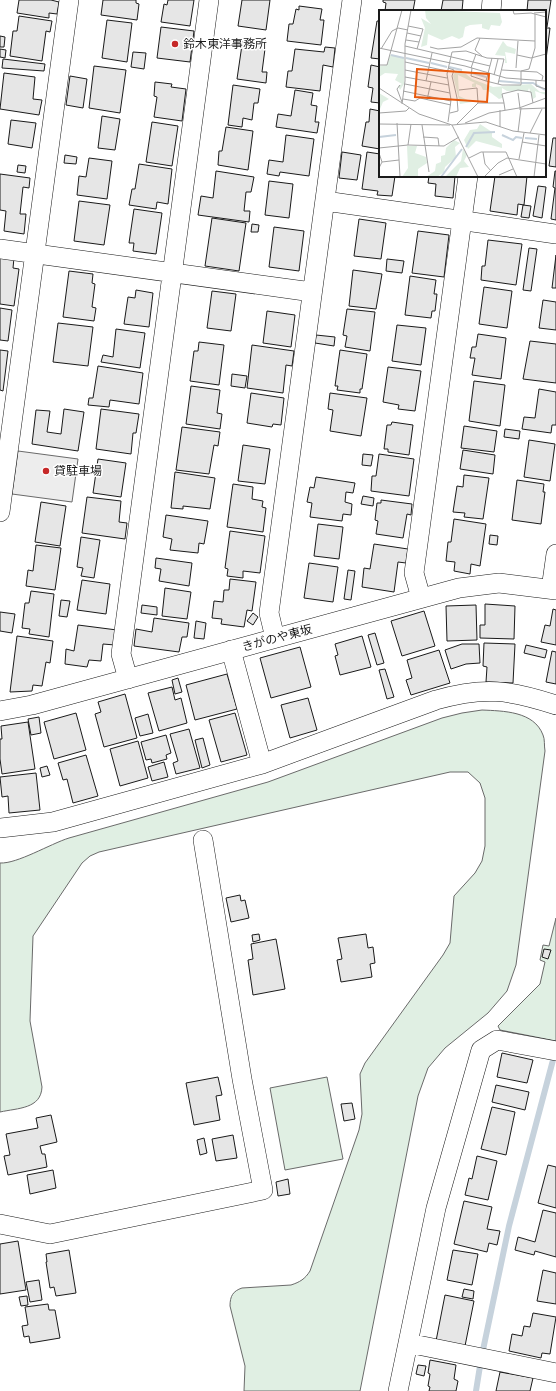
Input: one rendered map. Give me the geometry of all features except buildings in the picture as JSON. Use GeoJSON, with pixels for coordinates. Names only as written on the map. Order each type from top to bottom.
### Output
{"type":"FeatureCollection","features":[{"type":"Feature","properties":{"kind":"street"},"geometry":{"type":"LineString","coordinates":[[0,512],[70,0]]}},
{"type":"Feature","properties":{"kind":"street"},"geometry":{"type":"LineString","coordinates":[[128,679],[121,654],[209,0]]}},
{"type":"Feature","properties":{"kind":"street"},"geometry":{"type":"LineString","coordinates":[[275,638],[269,613],[352,0]]}},
{"type":"Feature","properties":{"kind":"street"},"geometry":{"type":"LineString","coordinates":[[490,10],[492,0]]}},
{"type":"Feature","properties":{"kind":"street"},"geometry":{"type":"LineString","coordinates":[[421,598],[414,573],[468,177]]}},
{"type":"Feature","properties":{"kind":"street"},"geometry":{"type":"LineString","coordinates":[[325,201],[556,234]]}},
{"type":"Feature","properties":{"kind":"street"},"geometry":{"type":"LineString","coordinates":[[0,249],[312,292]]}},
{"type":"Feature","properties":{"kind":"street"},"geometry":{"type":"LineString","coordinates":[[554,589],[556,554]]}},
{"type":"Feature","properties":{"kind":"street","name":"きがのや東坂"},"geometry":{"type":"LineString","coordinates":[[0,711],[32,705],[459,588],[486,583],[513,584],[554,589]]}},
{"type":"Feature","properties":{"kind":"street"},"geometry":{"type":"LineString","coordinates":[[232,650],[262,764]]}},
{"type":"Feature","properties":{"kind":"street"},"geometry":{"type":"LineString","coordinates":[[0,828],[54,822],[262,764],[429,702],[458,694],[481,691],[503,691],[526,696],[556,706]]}},
{"type":"Feature","properties":{"kind":"street"},"geometry":{"type":"LineString","coordinates":[[0,1224],[50,1234],[263,1190],[242,1079],[203,840]]}},
{"type":"Feature","properties":{"kind":"street"},"geometry":{"type":"LineString","coordinates":[[398,1391],[439,1193],[481,1050],[497,1040],[556,1051]]}},
{"type":"Feature","properties":{"kind":"street"},"geometry":{"type":"LineString","coordinates":[[408,1343],[556,1373]]}},
{"type":"Feature","properties":{"kind":"green space"},"geometry":{"type":"Polygon","coordinates":[[[482,710],[508,712],[533,721],[539,727],[543,735],[545,751],[516,965],[507,991],[488,1013],[445,1048],[428,1068],[418,1096],[360,1391],[244,1391],[245,1366],[230,1306],[231,1297],[234,1292],[242,1288],[291,1285],[302,1280],[310,1271],[359,1130],[362,1114],[360,1074],[365,1063],[443,955],[450,943],[454,896],[475,873],[482,861],[485,846],[485,798],[480,783],[468,772],[450,772],[99,852],[90,856],[82,863],[33,936],[30,1021],[42,1087],[41,1094],[38,1100],[33,1104],[0,1112],[0,863],[24,857],[69,838],[268,782],[442,718],[482,710]]]}},
{"type":"Feature","properties":{"kind":"green space"},"geometry":{"type":"Polygon","coordinates":[[[556,918],[556,1041],[500,1030],[498,1026],[540,984],[545,962],[540,960],[543,945],[549,946],[556,918]]]}},
{"type":"Feature","properties":{"kind":"green space"},"geometry":{"type":"Polygon","coordinates":[[[327,1077],[343,1159],[285,1170],[270,1088],[327,1077]]]}},
{"type":"Feature","properties":{"kind":"shaded area","name":"貸駐車場"},"geometry":{"type":"Polygon","coordinates":[[[18,451],[78,459],[72,502],[12,494],[18,451]]]}},
{"type":"Feature","properties":{"kind":"waterway"},"geometry":{"type":"LineString","coordinates":[[483,1350],[509,1226],[553,1060]]}},
{"type":"Feature","properties":{"kind":"waterway"},"geometry":{"type":"LineString","coordinates":[[476,1391],[480,1366]]}},
{"type":"Feature","properties":{"kind":"place","name":"鈴木東洋事務所"},"geometry":{"type":"Point","coordinates":[175,44]}},
{"type":"Feature","properties":{"kind":"place","name":"貸駐車場"},"geometry":{"type":"Point","coordinates":[46,471]}}]}
